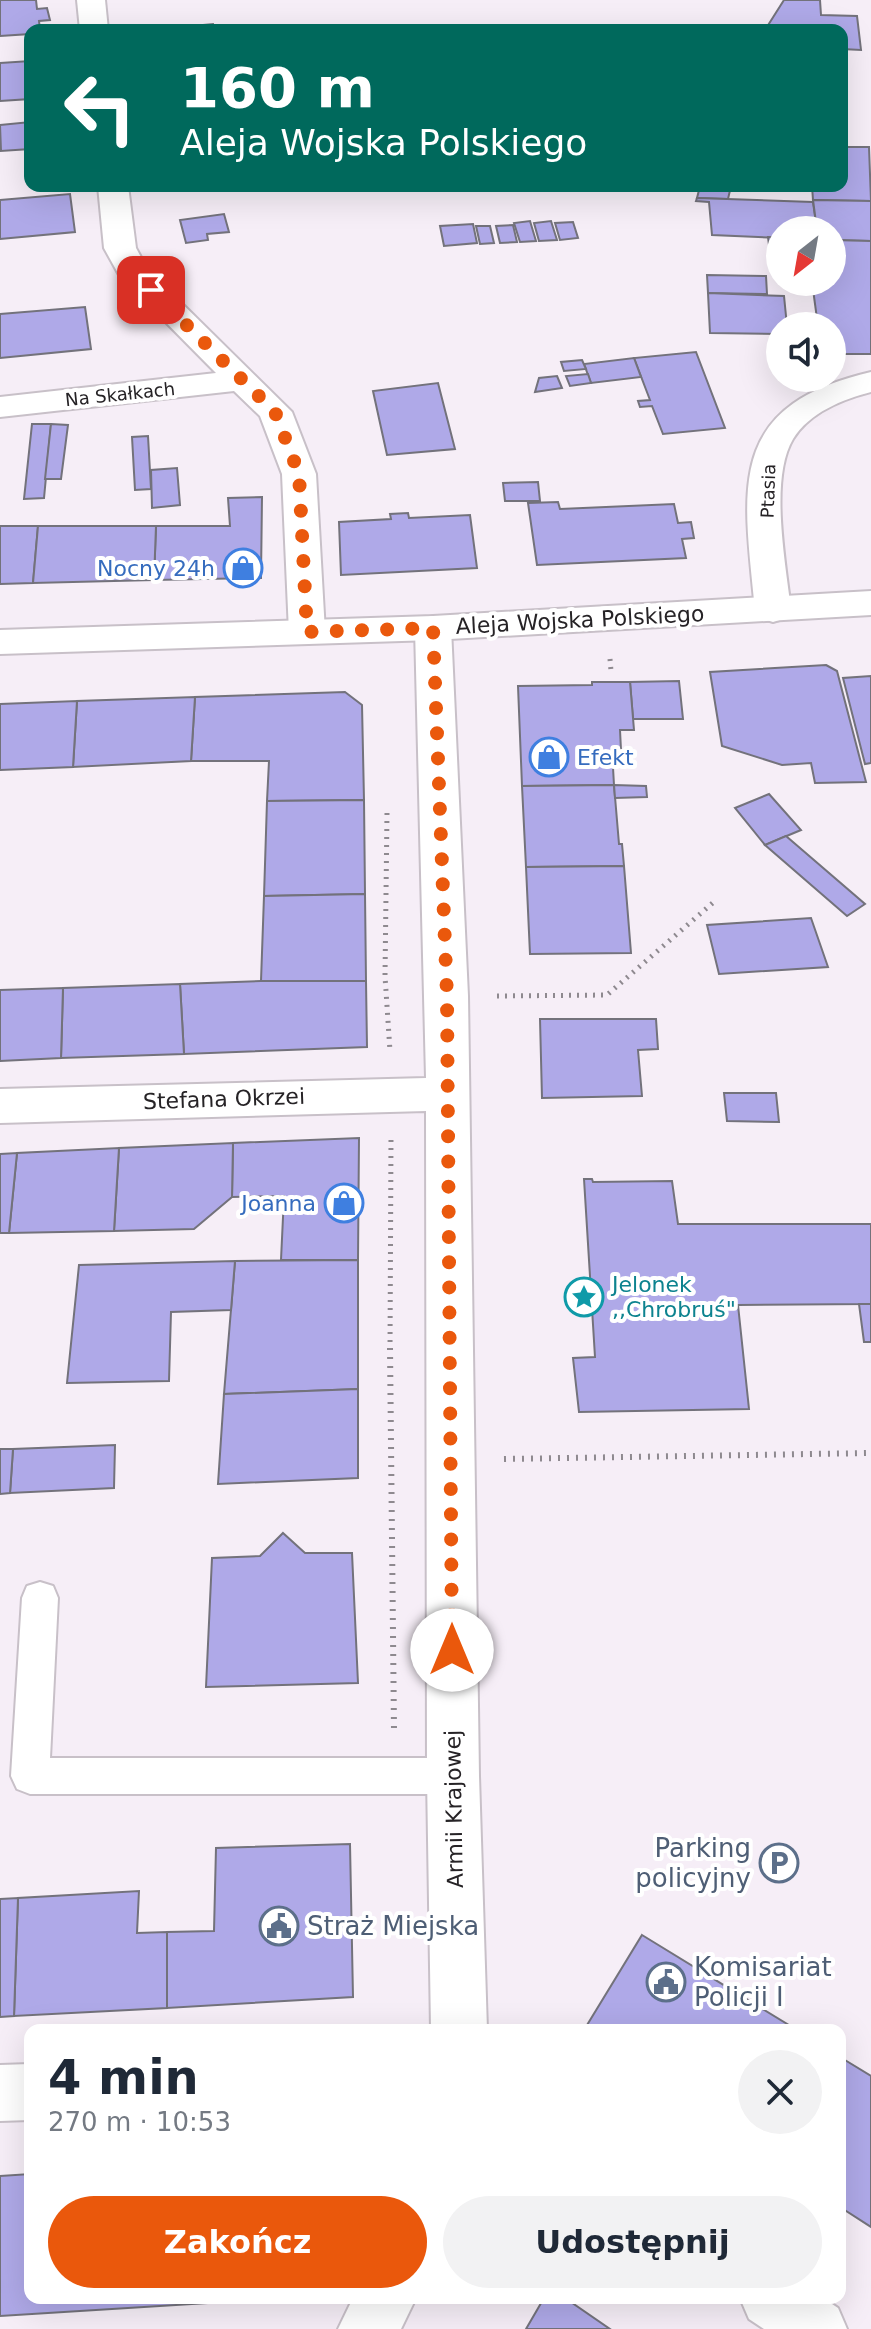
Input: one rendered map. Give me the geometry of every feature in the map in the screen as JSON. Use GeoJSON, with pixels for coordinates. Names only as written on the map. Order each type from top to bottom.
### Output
{"type":"FeatureCollection","features":[{"type":"Feature","properties":{"kind":"street"},"geometry":{"type":"LineString","coordinates":[[91,0],[93,24]]}},
{"type":"Feature","properties":{"kind":"street"},"geometry":{"type":"LineString","coordinates":[[114,192],[120,248],[135,275],[275,412],[299,474],[307,632]]}},
{"type":"Feature","properties":{"kind":"street","name":"Na Skałkach"},"geometry":{"type":"LineString","coordinates":[[0,407],[241,380]]}},
{"type":"Feature","properties":{"kind":"street","name":"Ptasia"},"geometry":{"type":"LineString","coordinates":[[773,610],[766,507],[767,468],[775,440],[794,417],[810,406],[844,389],[871,382]]}},
{"type":"Feature","properties":{"kind":"street","name":"Aleja Wojska Polskiego"},"geometry":{"type":"LineString","coordinates":[[0,642],[433,628],[871,603]]}},
{"type":"Feature","properties":{"kind":"street","name":"Armii Krajowej"},"geometry":{"type":"LineString","coordinates":[[433,628],[447,996],[453,1776],[459,2024]]}},
{"type":"Feature","properties":{"kind":"street","name":"Stefana Okrzei"},"geometry":{"type":"LineString","coordinates":[[0,1106],[448,1094]]}},
{"type":"Feature","properties":{"kind":"street"},"geometry":{"type":"LineString","coordinates":[[0,2093],[24,2092]]}},
{"type":"Feature","properties":{"kind":"street"},"geometry":{"type":"LineString","coordinates":[[368,2329],[383,2304]]}},
{"type":"Feature","properties":{"kind":"street"},"geometry":{"type":"LineString","coordinates":[[779,2304],[817,2329]]}},
{"type":"Feature","properties":{"kind":"lane"},"geometry":{"type":"LineString","coordinates":[[40,1598],[30,1776],[453,1776]]}},
{"type":"Feature","properties":{"kind":"path"},"geometry":{"type":"LineString","coordinates":[[387,802],[385,976],[390,1052]]}},
{"type":"Feature","properties":{"kind":"path"},"geometry":{"type":"LineString","coordinates":[[447,996],[607,995],[716,900]]}},
{"type":"Feature","properties":{"kind":"path"},"geometry":{"type":"LineString","coordinates":[[391,1130],[389,1449],[394,1777]]}},
{"type":"Feature","properties":{"kind":"path"},"geometry":{"type":"LineString","coordinates":[[450,1462],[871,1453]]}},
{"type":"Feature","properties":{"kind":"building"},"geometry":{"type":"Polygon","coordinates":[[[0,0],[36,0],[37,9],[47,8],[50,20],[24,24],[24,34],[0,36],[0,0]]]}},
{"type":"Feature","properties":{"kind":"building"},"geometry":{"type":"Polygon","coordinates":[[[784,0],[820,0],[821,15],[857,16],[861,50],[848,49],[848,24],[769,24],[784,0]]]}},
{"type":"Feature","properties":{"kind":"building"},"geometry":{"type":"Polygon","coordinates":[[[24,61],[24,99],[0,101],[0,63],[24,61]]]}},
{"type":"Feature","properties":{"kind":"building"},"geometry":{"type":"Polygon","coordinates":[[[24,123],[24,149],[1,151],[0,125],[24,123]]]}},
{"type":"Feature","properties":{"kind":"building"},"geometry":{"type":"Polygon","coordinates":[[[848,147],[869,147],[871,201],[813,200],[812,192],[848,192],[848,147]]]}},
{"type":"Feature","properties":{"kind":"building"},"geometry":{"type":"Polygon","coordinates":[[[698,192],[730,192],[728,199],[697,198],[698,192]]]}},
{"type":"Feature","properties":{"kind":"building"},"geometry":{"type":"Polygon","coordinates":[[[70,194],[75,232],[0,239],[0,200],[70,194]]]}},
{"type":"Feature","properties":{"kind":"building"},"geometry":{"type":"Polygon","coordinates":[[[697,198],[813,202],[815,216],[766,216],[766,237],[712,235],[709,202],[696,201],[697,198]]]}},
{"type":"Feature","properties":{"kind":"building"},"geometry":{"type":"Polygon","coordinates":[[[813,200],[871,201],[871,241],[846,240],[846,216],[815,216],[813,200]]]}},
{"type":"Feature","properties":{"kind":"building"},"geometry":{"type":"Polygon","coordinates":[[[224,214],[229,232],[207,234],[208,240],[186,243],[180,220],[224,214]]]}},
{"type":"Feature","properties":{"kind":"building"},"geometry":{"type":"Polygon","coordinates":[[[530,221],[536,241],[520,242],[514,223],[530,221]]]}},
{"type":"Feature","properties":{"kind":"building"},"geometry":{"type":"Polygon","coordinates":[[[551,221],[557,240],[539,241],[534,223],[551,221]]]}},
{"type":"Feature","properties":{"kind":"building"},"geometry":{"type":"Polygon","coordinates":[[[573,222],[578,238],[560,240],[555,223],[573,222]]]}},
{"type":"Feature","properties":{"kind":"building"},"geometry":{"type":"Polygon","coordinates":[[[473,224],[477,243],[444,246],[440,226],[473,224]]]}},
{"type":"Feature","properties":{"kind":"building"},"geometry":{"type":"Polygon","coordinates":[[[513,225],[517,242],[500,243],[496,226],[513,225]]]}},
{"type":"Feature","properties":{"kind":"building"},"geometry":{"type":"Polygon","coordinates":[[[476,226],[490,226],[494,243],[480,244],[476,226]]]}},
{"type":"Feature","properties":{"kind":"building"},"geometry":{"type":"Polygon","coordinates":[[[846,240],[871,241],[871,354],[846,354],[846,312],[816,312],[814,296],[846,296],[846,240]]]}},
{"type":"Feature","properties":{"kind":"building"},"geometry":{"type":"Polygon","coordinates":[[[707,275],[766,276],[766,294],[708,293],[707,275]]]}},
{"type":"Feature","properties":{"kind":"building"},"geometry":{"type":"Polygon","coordinates":[[[708,293],[784,296],[786,312],[766,312],[766,334],[710,333],[708,293]]]}},
{"type":"Feature","properties":{"kind":"building"},"geometry":{"type":"Polygon","coordinates":[[[85,307],[91,349],[0,358],[0,314],[85,307]]]}},
{"type":"Feature","properties":{"kind":"building"},"geometry":{"type":"Polygon","coordinates":[[[696,352],[725,428],[663,434],[652,406],[640,407],[638,401],[650,400],[634,358],[696,352]]]}},
{"type":"Feature","properties":{"kind":"building"},"geometry":{"type":"Polygon","coordinates":[[[634,358],[641,377],[591,383],[584,364],[634,358]]]}},
{"type":"Feature","properties":{"kind":"building"},"geometry":{"type":"Polygon","coordinates":[[[582,360],[586,369],[564,371],[561,362],[582,360]]]}},
{"type":"Feature","properties":{"kind":"building"},"geometry":{"type":"Polygon","coordinates":[[[588,374],[591,383],[570,386],[566,376],[588,374]]]}},
{"type":"Feature","properties":{"kind":"building"},"geometry":{"type":"Polygon","coordinates":[[[557,376],[562,388],[535,392],[539,378],[557,376]]]}},
{"type":"Feature","properties":{"kind":"building"},"geometry":{"type":"Polygon","coordinates":[[[438,383],[455,449],[387,455],[373,391],[438,383]]]}},
{"type":"Feature","properties":{"kind":"building"},"geometry":{"type":"Polygon","coordinates":[[[32,424],[51,424],[44,498],[24,499],[32,424]]]}},
{"type":"Feature","properties":{"kind":"building"},"geometry":{"type":"Polygon","coordinates":[[[51,424],[68,425],[61,479],[45,479],[51,424]]]}},
{"type":"Feature","properties":{"kind":"building"},"geometry":{"type":"Polygon","coordinates":[[[148,436],[151,489],[135,490],[132,437],[148,436]]]}},
{"type":"Feature","properties":{"kind":"building"},"geometry":{"type":"Polygon","coordinates":[[[177,468],[180,505],[152,508],[151,470],[177,468]]]}},
{"type":"Feature","properties":{"kind":"building"},"geometry":{"type":"Polygon","coordinates":[[[538,482],[540,501],[505,501],[503,483],[538,482]]]}},
{"type":"Feature","properties":{"kind":"building"},"geometry":{"type":"Polygon","coordinates":[[[262,497],[261,578],[154,580],[156,526],[230,526],[228,498],[262,497]]]}},
{"type":"Feature","properties":{"kind":"building"},"geometry":{"type":"Polygon","coordinates":[[[558,502],[560,509],[674,504],[678,523],[691,522],[694,538],[682,539],[686,558],[537,565],[528,503],[558,502]]]}},
{"type":"Feature","properties":{"kind":"building"},"geometry":{"type":"Polygon","coordinates":[[[408,513],[409,518],[470,515],[477,568],[341,575],[339,522],[391,519],[390,514],[408,513]]]}},
{"type":"Feature","properties":{"kind":"building"},"geometry":{"type":"Polygon","coordinates":[[[0,526],[38,526],[33,583],[0,584],[0,526]]]}},
{"type":"Feature","properties":{"kind":"building"},"geometry":{"type":"Polygon","coordinates":[[[38,526],[156,526],[154,580],[33,583],[38,526]]]}},
{"type":"Feature","properties":{"kind":"building"},"geometry":{"type":"Polygon","coordinates":[[[826,665],[837,671],[866,782],[815,783],[811,763],[782,765],[722,746],[710,672],[826,665]]]}},
{"type":"Feature","properties":{"kind":"building"},"geometry":{"type":"Polygon","coordinates":[[[871,676],[871,763],[865,764],[843,678],[871,676]]]}},
{"type":"Feature","properties":{"kind":"building"},"geometry":{"type":"Polygon","coordinates":[[[679,681],[683,719],[633,719],[630,682],[679,681]]]}},
{"type":"Feature","properties":{"kind":"building"},"geometry":{"type":"Polygon","coordinates":[[[592,682],[630,682],[634,730],[620,730],[621,750],[612,750],[614,785],[522,786],[518,686],[592,685],[592,682]]]}},
{"type":"Feature","properties":{"kind":"building"},"geometry":{"type":"Polygon","coordinates":[[[345,692],[362,705],[364,800],[267,801],[269,761],[191,761],[195,697],[345,692]]]}},
{"type":"Feature","properties":{"kind":"building"},"geometry":{"type":"Polygon","coordinates":[[[195,697],[191,761],[73,767],[77,701],[195,697]]]}},
{"type":"Feature","properties":{"kind":"building"},"geometry":{"type":"Polygon","coordinates":[[[77,701],[73,767],[0,770],[0,704],[77,701]]]}},
{"type":"Feature","properties":{"kind":"building"},"geometry":{"type":"Polygon","coordinates":[[[614,785],[624,866],[526,867],[522,786],[614,785]]]}},
{"type":"Feature","properties":{"kind":"building"},"geometry":{"type":"Polygon","coordinates":[[[614,785],[646,786],[647,797],[615,798],[614,785]]]}},
{"type":"Feature","properties":{"kind":"building"},"geometry":{"type":"Polygon","coordinates":[[[769,794],[801,830],[765,845],[735,808],[769,794]]]}},
{"type":"Feature","properties":{"kind":"building"},"geometry":{"type":"Polygon","coordinates":[[[364,800],[365,894],[264,896],[267,801],[364,800]]]}},
{"type":"Feature","properties":{"kind":"building"},"geometry":{"type":"Polygon","coordinates":[[[786,836],[865,904],[847,916],[765,845],[786,836]]]}},
{"type":"Feature","properties":{"kind":"building"},"geometry":{"type":"Polygon","coordinates":[[[624,866],[631,953],[530,954],[526,867],[624,866]]]}},
{"type":"Feature","properties":{"kind":"building"},"geometry":{"type":"Polygon","coordinates":[[[365,894],[366,981],[261,981],[264,896],[365,894]]]}},
{"type":"Feature","properties":{"kind":"building"},"geometry":{"type":"Polygon","coordinates":[[[811,918],[828,967],[719,974],[707,925],[811,918]]]}},
{"type":"Feature","properties":{"kind":"building"},"geometry":{"type":"Polygon","coordinates":[[[366,981],[367,1047],[184,1054],[180,984],[366,981]]]}},
{"type":"Feature","properties":{"kind":"building"},"geometry":{"type":"Polygon","coordinates":[[[180,984],[184,1054],[61,1058],[63,988],[180,984]]]}},
{"type":"Feature","properties":{"kind":"building"},"geometry":{"type":"Polygon","coordinates":[[[63,988],[61,1058],[0,1061],[0,990],[63,988]]]}},
{"type":"Feature","properties":{"kind":"building"},"geometry":{"type":"Polygon","coordinates":[[[540,1019],[656,1019],[658,1049],[638,1050],[642,1096],[542,1098],[540,1019]]]}},
{"type":"Feature","properties":{"kind":"building"},"geometry":{"type":"Polygon","coordinates":[[[724,1093],[776,1093],[779,1122],[727,1121],[724,1093]]]}},
{"type":"Feature","properties":{"kind":"building"},"geometry":{"type":"Polygon","coordinates":[[[359,1138],[358,1260],[281,1260],[284,1196],[232,1197],[233,1143],[359,1138]]]}},
{"type":"Feature","properties":{"kind":"building"},"geometry":{"type":"Polygon","coordinates":[[[233,1143],[232,1197],[194,1229],[114,1231],[119,1148],[233,1143]]]}},
{"type":"Feature","properties":{"kind":"building"},"geometry":{"type":"Polygon","coordinates":[[[119,1148],[114,1231],[9,1233],[17,1153],[119,1148]]]}},
{"type":"Feature","properties":{"kind":"building"},"geometry":{"type":"Polygon","coordinates":[[[17,1153],[9,1233],[0,1233],[0,1154],[17,1153]]]}},
{"type":"Feature","properties":{"kind":"building"},"geometry":{"type":"Polygon","coordinates":[[[584,1179],[592,1179],[593,1182],[672,1181],[678,1224],[871,1224],[871,1304],[738,1305],[749,1409],[579,1412],[573,1358],[595,1357],[584,1179]]]}},
{"type":"Feature","properties":{"kind":"building"},"geometry":{"type":"Polygon","coordinates":[[[358,1260],[358,1389],[224,1394],[235,1261],[358,1260]]]}},
{"type":"Feature","properties":{"kind":"building"},"geometry":{"type":"Polygon","coordinates":[[[235,1261],[231,1310],[171,1312],[169,1381],[67,1383],[79,1265],[235,1261]]]}},
{"type":"Feature","properties":{"kind":"building"},"geometry":{"type":"Polygon","coordinates":[[[859,1304],[871,1304],[871,1342],[864,1342],[859,1304]]]}},
{"type":"Feature","properties":{"kind":"building"},"geometry":{"type":"Polygon","coordinates":[[[358,1389],[358,1478],[218,1484],[224,1394],[358,1389]]]}},
{"type":"Feature","properties":{"kind":"building"},"geometry":{"type":"Polygon","coordinates":[[[115,1445],[114,1488],[10,1493],[13,1449],[115,1445]]]}},
{"type":"Feature","properties":{"kind":"building"},"geometry":{"type":"Polygon","coordinates":[[[0,1449],[13,1449],[10,1493],[0,1494],[0,1449]]]}},
{"type":"Feature","properties":{"kind":"building"},"geometry":{"type":"Polygon","coordinates":[[[283,1533],[305,1553],[352,1553],[358,1683],[206,1687],[212,1558],[260,1556],[283,1533]]]}},
{"type":"Feature","properties":{"kind":"building"},"geometry":{"type":"Polygon","coordinates":[[[350,1844],[353,1997],[167,2008],[167,1932],[214,1931],[216,1848],[350,1844]]]}},
{"type":"Feature","properties":{"kind":"building"},"geometry":{"type":"Polygon","coordinates":[[[139,1891],[137,1933],[167,1932],[167,2008],[14,2016],[18,1898],[139,1891]]]}},
{"type":"Feature","properties":{"kind":"building"},"geometry":{"type":"Polygon","coordinates":[[[18,1898],[14,2016],[0,2017],[0,1899],[18,1898]]]}},
{"type":"Feature","properties":{"kind":"building","name":"Komisariat Policji I"},"geometry":{"type":"Polygon","coordinates":[[[642,1935],[787,2024],[588,2024],[642,1935]]]}},
{"type":"Feature","properties":{"kind":"building","name":"Komisariat Policji I"},"geometry":{"type":"Polygon","coordinates":[[[846,2061],[871,2076],[871,2227],[846,2211],[846,2061]]]}},
{"type":"Feature","properties":{"kind":"building"},"geometry":{"type":"Polygon","coordinates":[[[24,2174],[24,2304],[193,2304],[0,2316],[0,2176],[24,2174]]]}},
{"type":"Feature","properties":{"kind":"building"},"geometry":{"type":"Polygon","coordinates":[[[541,2304],[574,2304],[610,2329],[526,2329],[541,2304]]]}},
{"type":"Feature","properties":{"kind":"place","name":"Nocny 24h"},"geometry":{"type":"Point","coordinates":[243,568]}},
{"type":"Feature","properties":{"kind":"place","name":"Efekt"},"geometry":{"type":"Point","coordinates":[549,757]}},
{"type":"Feature","properties":{"kind":"place","name":"Joanna"},"geometry":{"type":"Point","coordinates":[344,1203]}},
{"type":"Feature","properties":{"kind":"place","name":"Jelonek ,,Chrobruś\""},"geometry":{"type":"Point","coordinates":[584,1297]}},
{"type":"Feature","properties":{"kind":"place","name":"Parking policyjny"},"geometry":{"type":"Point","coordinates":[779,1863]}},
{"type":"Feature","properties":{"kind":"place","name":"Straż Miejska"},"geometry":{"type":"Point","coordinates":[279,1926]}},
{"type":"Feature","properties":{"kind":"place","name":"Komisariat Policji I"},"geometry":{"type":"Point","coordinates":[666,1982]}},
{"type":"Feature","properties":{"kind":"route"},"geometry":{"type":"LineString","coordinates":[[151,290],[275,412],[299,474],[307,632],[433,628],[447,996],[452,1650]]}}]}
